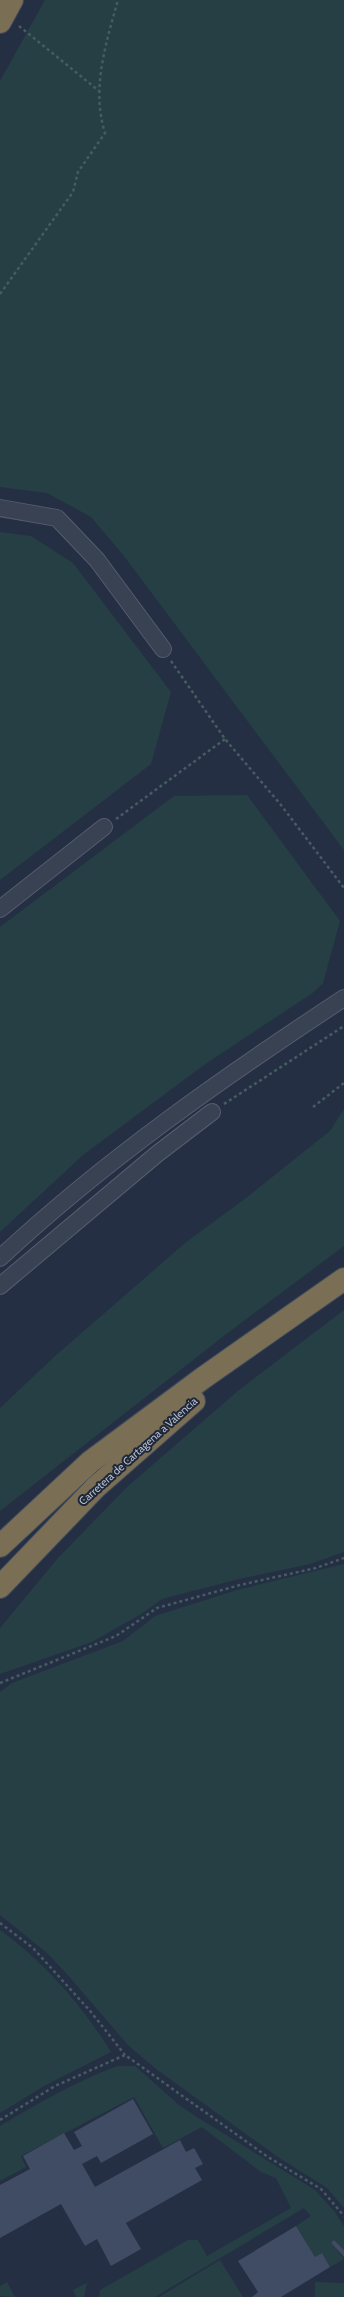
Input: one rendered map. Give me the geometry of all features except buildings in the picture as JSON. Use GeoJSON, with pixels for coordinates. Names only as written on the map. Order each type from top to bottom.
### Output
{"type":"FeatureCollection","features":[{"type":"Feature","properties":{"kind":"highway"},"geometry":{"type":"LineString","coordinates":[[9,24],[12,0]]}},
{"type":"Feature","properties":{"kind":"highway","name":"Carretera de Cartagena a Valencia"},"geometry":{"type":"LineString","coordinates":[[0,1546],[90,1462],[203,1378],[344,1279]]}},
{"type":"Feature","properties":{"kind":"highway","name":"Carretera de Cartagena a Valencia"},"geometry":{"type":"LineString","coordinates":[[0,1587],[96,1487],[283,1321]]}},
{"type":"Feature","properties":{"kind":"lane"},"geometry":{"type":"LineString","coordinates":[[0,508],[57,518],[97,560],[163,649]]}},
{"type":"Feature","properties":{"kind":"lane"},"geometry":{"type":"LineString","coordinates":[[0,909],[104,827]]}},
{"type":"Feature","properties":{"kind":"lane"},"geometry":{"type":"LineString","coordinates":[[0,1258],[99,1174],[211,1088],[344,998]]}},
{"type":"Feature","properties":{"kind":"lane"},"geometry":{"type":"LineString","coordinates":[[0,1286],[157,1154],[212,1112]]}},
{"type":"Feature","properties":{"kind":"path"},"geometry":{"type":"LineString","coordinates":[[0,294],[73,192],[78,172],[105,133],[100,117],[99,91],[103,55],[118,0]]}},
{"type":"Feature","properties":{"kind":"path"},"geometry":{"type":"LineString","coordinates":[[9,24],[99,91]]}},
{"type":"Feature","properties":{"kind":"path"},"geometry":{"type":"LineString","coordinates":[[163,649],[225,739],[281,805],[344,888]]}},
{"type":"Feature","properties":{"kind":"path"},"geometry":{"type":"LineString","coordinates":[[104,827],[225,739]]}},
{"type":"Feature","properties":{"kind":"path"},"geometry":{"type":"LineString","coordinates":[[212,1112],[344,1026]]}},
{"type":"Feature","properties":{"kind":"path"},"geometry":{"type":"LineString","coordinates":[[313,1107],[344,1083]]}},
{"type":"Feature","properties":{"kind":"path"},"geometry":{"type":"LineString","coordinates":[[0,1683],[116,1636],[157,1608],[240,1585],[316,1568],[344,1558]]}},
{"type":"Feature","properties":{"kind":"path"},"geometry":{"type":"LineString","coordinates":[[0,1923],[33,1948],[91,2012],[125,2055],[268,2157],[321,2189],[344,2216]]}},
{"type":"Feature","properties":{"kind":"path"},"geometry":{"type":"LineString","coordinates":[[0,2120],[55,2086],[125,2055]]}},
{"type":"Feature","properties":{"kind":"green space"},"geometry":{"type":"Polygon","coordinates":[[[45,0],[344,0],[344,850],[124,556],[91,517],[47,493],[0,487],[0,81],[45,0]]]}},
{"type":"Feature","properties":{"kind":"green space"},"geometry":{"type":"Polygon","coordinates":[[[0,532],[31,536],[73,563],[171,692],[151,764],[0,880],[0,532]]]}},
{"type":"Feature","properties":{"kind":"green space"},"geometry":{"type":"Polygon","coordinates":[[[247,795],[340,921],[323,983],[314,992],[204,1065],[83,1155],[0,1232],[0,927],[174,796],[247,795]]]}},
{"type":"Feature","properties":{"kind":"green space"},"geometry":{"type":"Polygon","coordinates":[[[344,1109],[344,1246],[225,1335],[0,1511],[0,1408],[54,1357],[185,1243],[246,1198],[330,1131],[344,1109]]]}},
{"type":"Feature","properties":{"kind":"green space"},"geometry":{"type":"Polygon","coordinates":[[[344,1310],[344,1552],[310,1564],[239,1579],[162,1599],[141,1614],[92,1642],[0,1674],[0,1628],[58,1558],[127,1487],[239,1390],[344,1310]]]}},
{"type":"Feature","properties":{"kind":"green space"},"geometry":{"type":"Polygon","coordinates":[[[344,1564],[344,2208],[327,2188],[278,2157],[156,2069],[128,2045],[47,1953],[0,1915],[0,1692],[12,1683],[123,1641],[155,1616],[237,1590],[344,1564]]]}},
{"type":"Feature","properties":{"kind":"green space"},"geometry":{"type":"Polygon","coordinates":[[[0,1930],[33,1957],[62,1986],[100,2034],[111,2052],[44,2086],[0,2113],[0,1930]]]}},
{"type":"Feature","properties":{"kind":"green space"},"geometry":{"type":"Polygon","coordinates":[[[117,2066],[135,2066],[179,2105],[315,2190],[335,2212],[344,2226],[344,2250],[334,2240],[331,2243],[344,2259],[330,2267],[322,2253],[315,2257],[296,2226],[311,2216],[304,2208],[155,2297],[99,2297],[100,2290],[188,2240],[198,2240],[207,2256],[291,2208],[276,2178],[261,2172],[202,2127],[163,2148],[134,2097],[21,2156],[26,2167],[0,2181],[0,2126],[57,2093],[117,2066]]]}},
{"type":"Feature","properties":{"kind":"green space"},"geometry":{"type":"Polygon","coordinates":[[[220,2260],[243,2297],[159,2297],[220,2260]]]}},
{"type":"Feature","properties":{"kind":"green space"},"geometry":{"type":"Polygon","coordinates":[[[7,2282],[15,2297],[0,2296],[0,2286],[7,2282]]]}},
{"type":"Feature","properties":{"kind":"green space"},"geometry":{"type":"Polygon","coordinates":[[[315,2282],[344,2283],[344,2297],[315,2297],[315,2282]]]}},
{"type":"Feature","properties":{"kind":"green space"},"geometry":{"type":"Polygon","coordinates":[[[87,2283],[84,2297],[76,2297],[73,2290],[87,2283]]]}}]}
